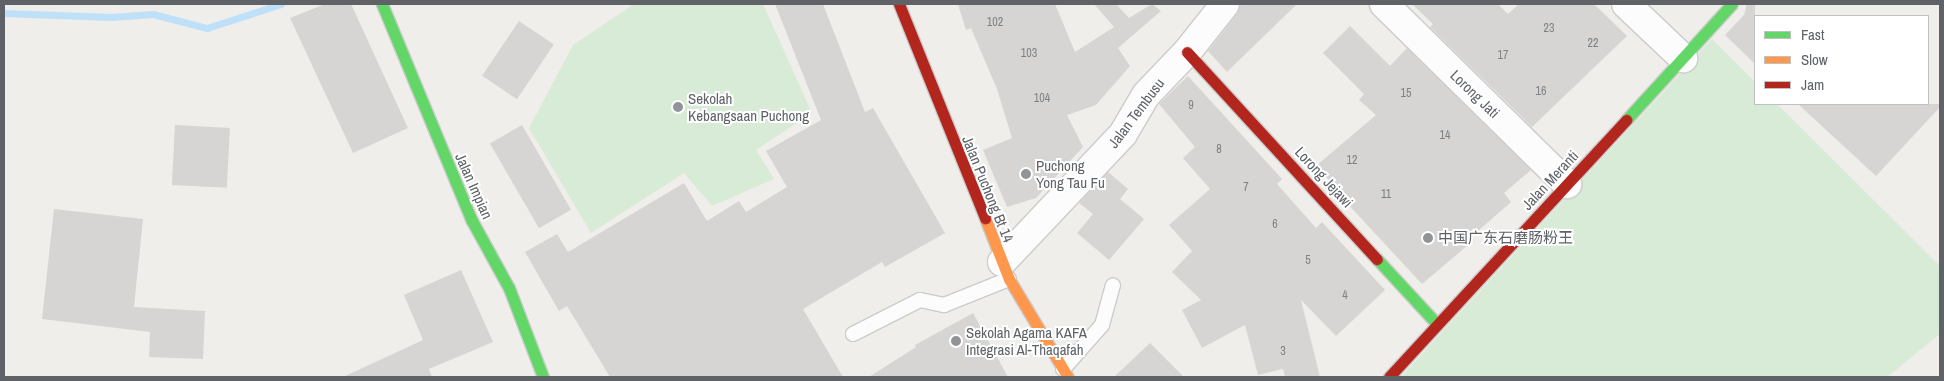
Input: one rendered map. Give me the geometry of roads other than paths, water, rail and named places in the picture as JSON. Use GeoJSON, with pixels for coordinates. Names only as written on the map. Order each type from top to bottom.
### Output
{"type":"FeatureCollection","features":[{"type":"Feature","properties":{"kind":"street","name":"Jalan Impian"},"geometry":{"type":"LineString","coordinates":[[382,4],[471,219],[509,288],[543,377]]}},
{"type":"Feature","properties":{"kind":"street","name":"Jalan Puchong Bt 14"},"geometry":{"type":"LineString","coordinates":[[899,4],[1005,270],[1065,373]]}},
{"type":"Feature","properties":{"kind":"street","name":"Jalan Tembusu"},"geometry":{"type":"LineString","coordinates":[[1005,270],[1123,134],[1146,95],[1187,52],[1225,4]]}},
{"type":"Feature","properties":{"kind":"street","name":"Lorong Jati"},"geometry":{"type":"LineString","coordinates":[[1384,4],[1567,184]]}},
{"type":"Feature","properties":{"kind":"street"},"geometry":{"type":"LineString","coordinates":[[1626,4],[1683,58]]}},
{"type":"Feature","properties":{"kind":"street","name":"Jalan Meranti"},"geometry":{"type":"LineString","coordinates":[[1389,377],[1732,4]]}},
{"type":"Feature","properties":{"kind":"street","name":"Lorong Jejawi"},"geometry":{"type":"LineString","coordinates":[[1187,52],[1437,324]]}},
{"type":"Feature","properties":{"kind":"lane"},"geometry":{"type":"LineString","coordinates":[[853,334],[920,300],[944,305],[1005,270]]}},
{"type":"Feature","properties":{"kind":"lane"},"geometry":{"type":"LineString","coordinates":[[1065,373],[1102,325],[1113,285]]}},
{"type":"Feature","properties":{"kind":"waterway"},"geometry":{"type":"LineString","coordinates":[[4,13],[111,17],[153,14],[207,28],[281,4]]}},
{"type":"Feature","properties":{"kind":"place","name":"Sekolah Kebangsaan Puchong"},"geometry":{"type":"Point","coordinates":[678,107]}},
{"type":"Feature","properties":{"kind":"place","name":"Puchong Yong Tau Fu"},"geometry":{"type":"Point","coordinates":[1026,174]}},
{"type":"Feature","properties":{"kind":"place","name":"中国广东石磨肠粉王"},"geometry":{"type":"Point","coordinates":[1428,238]}},
{"type":"Feature","properties":{"kind":"place","name":"Sekolah Agama KAFA Integrasi Al-Thaqafah"},"geometry":{"type":"Point","coordinates":[956,341]}}]}
